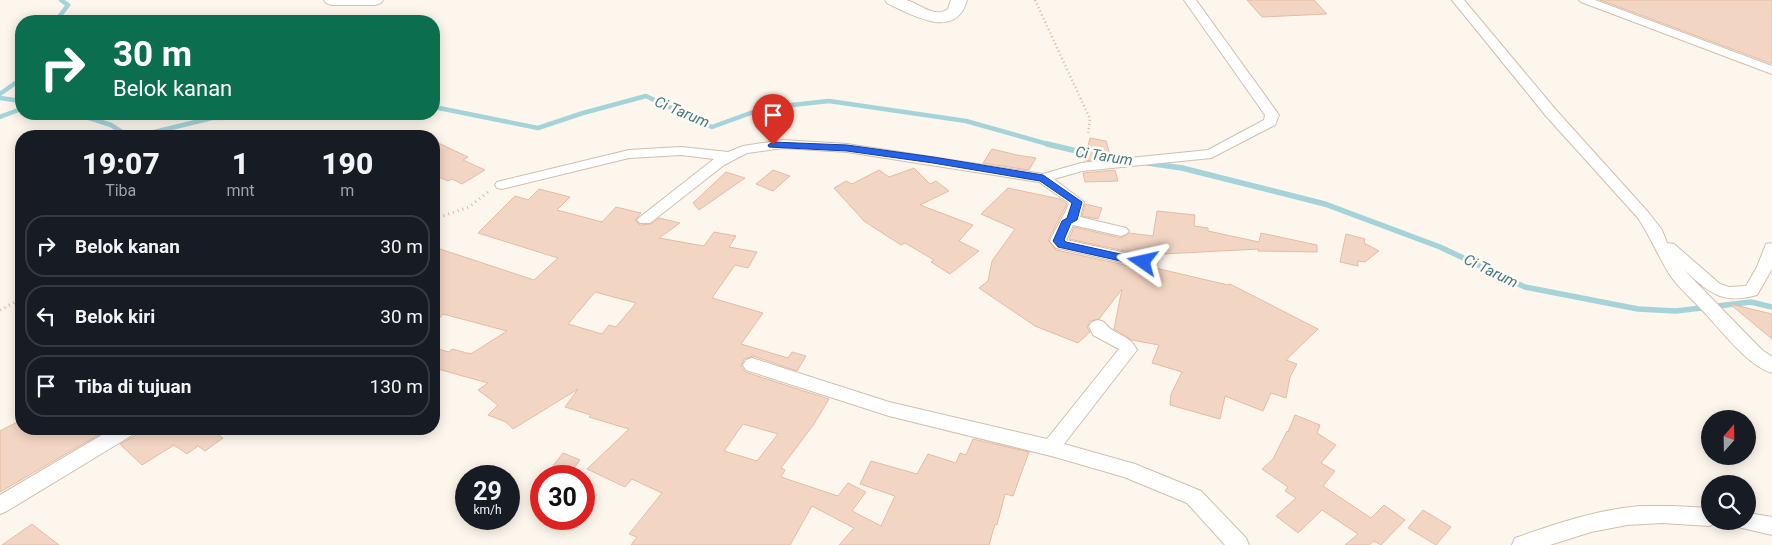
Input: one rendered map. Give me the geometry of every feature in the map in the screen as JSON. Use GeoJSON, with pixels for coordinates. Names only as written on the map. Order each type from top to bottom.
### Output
{"type":"FeatureCollection","features":[{"type":"Feature","properties":{"kind":"main road"},"geometry":{"type":"LineString","coordinates":[[332,0],[375,0]]}},
{"type":"Feature","properties":{"kind":"main road"},"geometry":{"type":"LineString","coordinates":[[893,0],[921,13],[943,18],[956,12],[959,0]]}},
{"type":"Feature","properties":{"kind":"street"},"geometry":{"type":"LineString","coordinates":[[645,220],[728,156],[743,150],[783,144],[847,148],[1043,178],[1081,167],[1211,154],[1270,122],[1272,115],[1190,0]]}},
{"type":"Feature","properties":{"kind":"street"},"geometry":{"type":"LineString","coordinates":[[1458,0],[1550,113],[1643,215],[1679,276],[1756,355],[1772,366]]}},
{"type":"Feature","properties":{"kind":"street"},"geometry":{"type":"LineString","coordinates":[[1585,0],[1772,70]]}},
{"type":"Feature","properties":{"kind":"street"},"geometry":{"type":"LineString","coordinates":[[502,185],[628,154],[681,151],[728,156]]}},
{"type":"Feature","properties":{"kind":"street"},"geometry":{"type":"LineString","coordinates":[[1043,178],[1077,202],[1072,220]]}},
{"type":"Feature","properties":{"kind":"street"},"geometry":{"type":"LineString","coordinates":[[1121,231],[1072,220],[1067,221],[1058,241],[1062,244],[1143,262]]}},
{"type":"Feature","properties":{"kind":"street"},"geometry":{"type":"LineString","coordinates":[[1658,240],[1714,288],[1728,293],[1751,290],[1765,267],[1772,248]]}},
{"type":"Feature","properties":{"kind":"street"},"geometry":{"type":"LineString","coordinates":[[1055,449],[1054,444],[1057,439],[1128,350],[1126,345],[1102,333],[1098,326]]}},
{"type":"Feature","properties":{"kind":"street"},"geometry":{"type":"LineString","coordinates":[[752,366],[889,409],[1055,449],[1128,470],[1194,497],[1238,545]]}},
{"type":"Feature","properties":{"kind":"street"},"geometry":{"type":"LineString","coordinates":[[0,505],[117,435]]}},
{"type":"Feature","properties":{"kind":"street"},"geometry":{"type":"LineString","coordinates":[[1523,545],[1554,534],[1615,518],[1674,514],[1701,517]]}},
{"type":"Feature","properties":{"kind":"street"},"geometry":{"type":"LineString","coordinates":[[1756,523],[1772,526]]}},
{"type":"Feature","properties":{"kind":"path"},"geometry":{"type":"LineString","coordinates":[[1035,0],[1090,118],[1088,134]]}},
{"type":"Feature","properties":{"kind":"path"},"geometry":{"type":"LineString","coordinates":[[440,217],[469,207],[486,192],[502,185]]}},
{"type":"Feature","properties":{"kind":"path"},"geometry":{"type":"LineString","coordinates":[[0,310],[15,302]]}},
{"type":"Feature","properties":{"kind":"building"},"geometry":{"type":"Polygon","coordinates":[[[1247,0],[1314,0],[1327,14],[1262,17],[1247,0]]]}},
{"type":"Feature","properties":{"kind":"building"},"geometry":{"type":"Polygon","coordinates":[[[1600,0],[1772,0],[1772,64],[1600,0]]]}},
{"type":"Feature","properties":{"kind":"building"},"geometry":{"type":"Polygon","coordinates":[[[1090,138],[1106,141],[1111,158],[1084,161],[1090,138]]]}},
{"type":"Feature","properties":{"kind":"building"},"geometry":{"type":"Polygon","coordinates":[[[440,144],[468,157],[463,160],[485,170],[462,184],[452,179],[448,181],[440,178],[440,144]]]}},
{"type":"Feature","properties":{"kind":"building"},"geometry":{"type":"Polygon","coordinates":[[[992,149],[1036,158],[1029,170],[983,163],[992,149]]]}},
{"type":"Feature","properties":{"kind":"building"},"geometry":{"type":"Polygon","coordinates":[[[914,168],[930,184],[936,181],[949,191],[920,205],[973,225],[959,241],[979,251],[950,274],[931,262],[934,260],[905,243],[901,245],[864,221],[834,188],[846,181],[852,184],[879,170],[889,177],[914,168]]]}},
{"type":"Feature","properties":{"kind":"building"},"geometry":{"type":"Polygon","coordinates":[[[773,170],[790,176],[773,191],[756,184],[773,170]]]}},
{"type":"Feature","properties":{"kind":"building"},"geometry":{"type":"Polygon","coordinates":[[[1115,170],[1118,181],[1085,182],[1083,173],[1115,170]]]}},
{"type":"Feature","properties":{"kind":"building"},"geometry":{"type":"Polygon","coordinates":[[[726,172],[745,178],[699,210],[693,203],[726,172]]]}},
{"type":"Feature","properties":{"kind":"building"},"geometry":{"type":"Polygon","coordinates":[[[1008,188],[1060,199],[1067,204],[1048,240],[1056,250],[1143,269],[1151,267],[1230,284],[1318,329],[1286,360],[1297,364],[1290,377],[1286,398],[1271,393],[1263,411],[1225,396],[1220,419],[1170,405],[1171,394],[1182,372],[1152,363],[1159,345],[1132,340],[1114,329],[1122,289],[1099,319],[1090,321],[1087,327],[1090,332],[1078,343],[1035,326],[979,288],[988,281],[992,261],[1015,229],[981,214],[1008,188]]]}},
{"type":"Feature","properties":{"kind":"building"},"geometry":{"type":"Polygon","coordinates":[[[539,189],[570,197],[557,210],[602,222],[616,207],[641,213],[635,220],[640,225],[651,224],[659,218],[680,223],[659,238],[704,246],[714,232],[736,236],[729,247],[757,252],[748,268],[735,265],[712,298],[763,313],[741,344],[788,358],[792,352],[806,356],[797,371],[753,356],[744,359],[741,366],[745,372],[829,399],[814,424],[781,468],[785,470],[781,477],[838,496],[848,483],[866,492],[852,511],[881,526],[895,496],[860,484],[871,461],[917,474],[928,454],[956,463],[960,453],[966,455],[973,439],[1029,452],[1013,496],[1005,494],[997,525],[995,524],[989,545],[839,545],[854,528],[812,506],[790,545],[631,545],[637,537],[629,534],[662,493],[632,479],[625,487],[595,473],[595,465],[591,465],[629,429],[589,417],[591,415],[565,407],[578,389],[513,429],[506,422],[488,415],[498,405],[478,390],[488,383],[440,370],[440,350],[449,352],[452,349],[471,354],[507,331],[443,314],[440,317],[440,249],[534,280],[558,258],[478,233],[515,196],[528,200],[539,189]],[[595,292],[568,324],[602,334],[609,325],[616,327],[636,303],[595,292]],[[743,424],[724,451],[757,461],[778,434],[743,424]]]}},
{"type":"Feature","properties":{"kind":"building"},"geometry":{"type":"Polygon","coordinates":[[[1085,204],[1102,208],[1098,219],[1082,216],[1085,204]]]}},
{"type":"Feature","properties":{"kind":"building"},"geometry":{"type":"Polygon","coordinates":[[[1157,211],[1195,215],[1194,226],[1208,228],[1208,231],[1259,242],[1261,233],[1317,245],[1317,252],[1258,251],[1259,249],[1144,255],[1069,239],[1074,227],[1121,238],[1129,233],[1153,236],[1157,211]]]}},
{"type":"Feature","properties":{"kind":"building"},"geometry":{"type":"Polygon","coordinates":[[[1346,234],[1365,239],[1364,243],[1379,251],[1365,262],[1358,261],[1358,266],[1340,262],[1346,234]]]}},
{"type":"Feature","properties":{"kind":"building"},"geometry":{"type":"Polygon","coordinates":[[[1730,304],[1772,314],[1772,339],[1730,304]]]}},
{"type":"Feature","properties":{"kind":"building"},"geometry":{"type":"Polygon","coordinates":[[[1295,415],[1320,425],[1317,433],[1336,445],[1321,463],[1335,471],[1323,486],[1371,518],[1384,505],[1405,520],[1381,545],[1374,541],[1369,545],[1345,545],[1358,534],[1322,510],[1298,533],[1276,516],[1296,498],[1285,491],[1288,487],[1262,469],[1273,459],[1295,415]]]}},
{"type":"Feature","properties":{"kind":"building"},"geometry":{"type":"Polygon","coordinates":[[[15,423],[15,435],[99,435],[0,492],[0,431],[15,423]]]}},
{"type":"Feature","properties":{"kind":"building"},"geometry":{"type":"Polygon","coordinates":[[[218,435],[223,438],[205,451],[198,446],[187,454],[174,445],[142,465],[120,444],[135,436],[218,435]]]}},
{"type":"Feature","properties":{"kind":"building"},"geometry":{"type":"Polygon","coordinates":[[[563,453],[580,460],[576,465],[554,465],[563,453]]]}},
{"type":"Feature","properties":{"kind":"building"},"geometry":{"type":"Polygon","coordinates":[[[1423,510],[1451,527],[1436,545],[1408,528],[1423,510]]]}},
{"type":"Feature","properties":{"kind":"building"},"geometry":{"type":"Polygon","coordinates":[[[32,524],[59,545],[2,545],[32,524]]]}},
{"type":"Feature","properties":{"kind":"waterway","name":"Ci Tarum"},"geometry":{"type":"LineString","coordinates":[[60,15],[68,5],[61,0]]}},
{"type":"Feature","properties":{"kind":"waterway","name":"Ci Tarum"},"geometry":{"type":"LineString","coordinates":[[0,94],[15,83]]}},
{"type":"Feature","properties":{"kind":"waterway","name":"Ci Tarum"},"geometry":{"type":"LineString","coordinates":[[440,108],[538,128],[583,113],[646,96],[712,127],[764,108],[829,101],[966,121],[1050,145]]}},
{"type":"Feature","properties":{"kind":"waterway","name":"Ci Tarum"},"geometry":{"type":"LineString","coordinates":[[0,98],[15,100]]}},
{"type":"Feature","properties":{"kind":"waterway"},"geometry":{"type":"LineString","coordinates":[[0,117],[15,111]]}},
{"type":"Feature","properties":{"kind":"waterway","name":"Ci Tarum"},"geometry":{"type":"LineString","coordinates":[[96,120],[111,125],[119,130]]}},
{"type":"Feature","properties":{"kind":"waterway","name":"Ci Tarum"},"geometry":{"type":"LineString","coordinates":[[163,130],[204,120]]}},
{"type":"Feature","properties":{"kind":"waterway","name":"Ci Tarum"},"geometry":{"type":"LineString","coordinates":[[1050,145],[1094,155]]}},
{"type":"Feature","properties":{"kind":"waterway","name":"Ci Tarum"},"geometry":{"type":"LineString","coordinates":[[1105,157],[1128,160]]}},
{"type":"Feature","properties":{"kind":"waterway","name":"Ci Tarum"},"geometry":{"type":"LineString","coordinates":[[1147,163],[1182,168],[1325,204],[1440,247],[1525,287],[1638,309],[1676,311],[1751,302],[1772,307]]}},
{"type":"Feature","properties":{"kind":"route"},"geometry":{"type":"LineString","coordinates":[[773,145],[847,148],[1043,178],[1077,202],[1072,220],[1067,221],[1058,241],[1062,244],[1097,254],[1143,262]]}}]}
